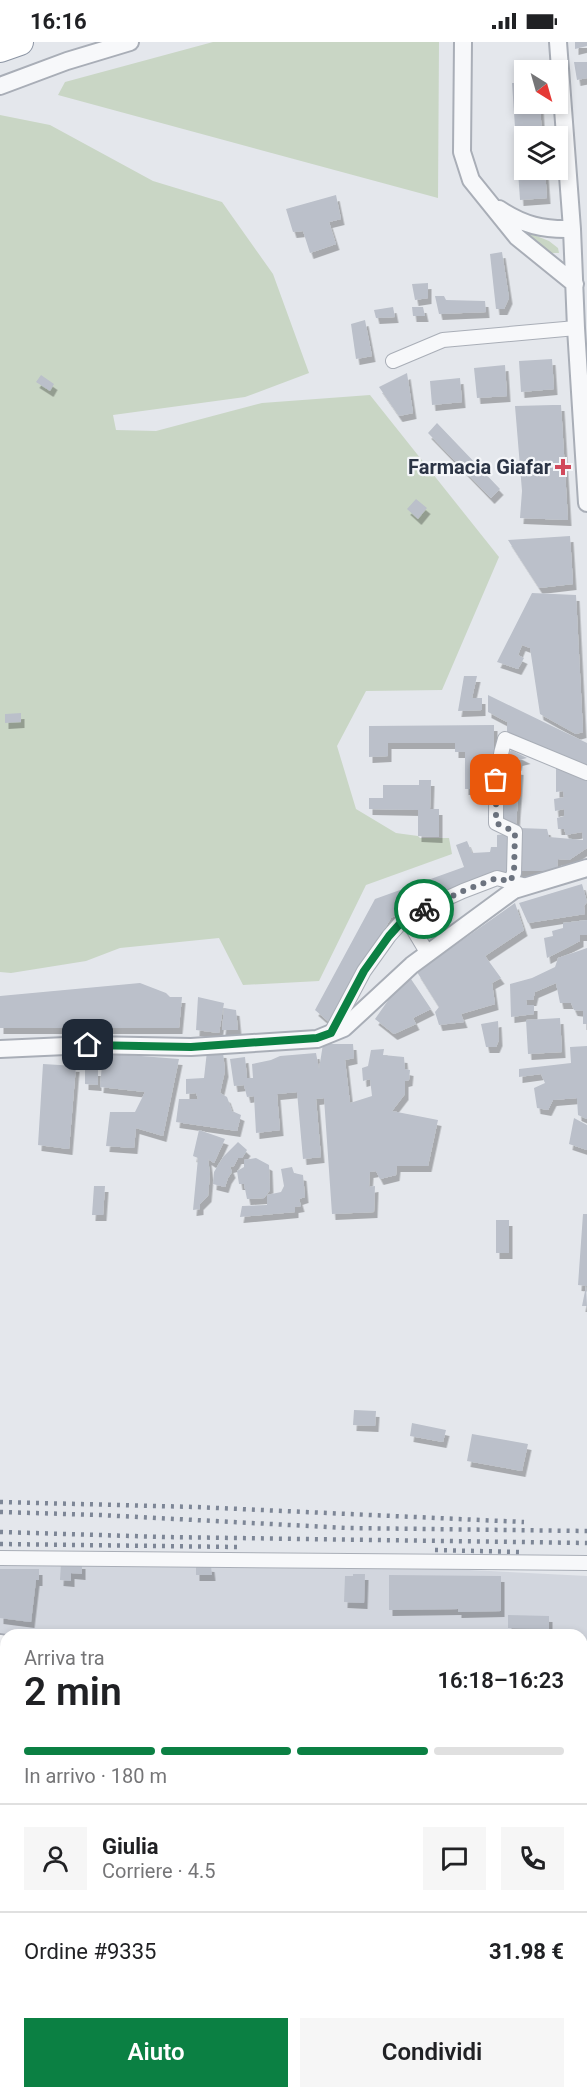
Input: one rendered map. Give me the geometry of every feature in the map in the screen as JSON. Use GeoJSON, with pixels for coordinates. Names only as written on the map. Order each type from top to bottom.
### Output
{"type":"FeatureCollection","features":[{"type":"Feature","properties":{"kind":"highway"},"geometry":{"type":"LineString","coordinates":[[0,50],[20,42]]}},
{"type":"Feature","properties":{"kind":"street"},"geometry":{"type":"LineString","coordinates":[[0,86],[67,61],[130,42]]}},
{"type":"Feature","properties":{"kind":"street"},"geometry":{"type":"LineString","coordinates":[[463,42],[462,152],[471,180],[517,237],[575,284]]}},
{"type":"Feature","properties":{"kind":"street"},"geometry":{"type":"LineString","coordinates":[[558,42],[572,229],[587,503]]}},
{"type":"Feature","properties":{"kind":"street"},"geometry":{"type":"LineString","coordinates":[[488,202],[516,220],[549,230],[572,229]]}},
{"type":"Feature","properties":{"kind":"street"},"geometry":{"type":"LineString","coordinates":[[393,361],[443,340],[576,328]]}},
{"type":"Feature","properties":{"kind":"street"},"geometry":{"type":"LineString","coordinates":[[518,884],[514,873],[515,832],[496,823],[496,780],[499,758],[505,740],[587,773]]}},
{"type":"Feature","properties":{"kind":"street"},"geometry":{"type":"LineString","coordinates":[[331,1033],[364,971],[406,917],[497,878],[518,884],[587,868]]}},
{"type":"Feature","properties":{"kind":"street"},"geometry":{"type":"LineString","coordinates":[[0,1049],[88,1045],[191,1047],[317,1038],[344,1028],[412,965],[514,890],[518,884]]}},
{"type":"Feature","properties":{"kind":"street"},"geometry":{"type":"LineString","coordinates":[[406,917],[428,954]]}},
{"type":"Feature","properties":{"kind":"street"},"geometry":{"type":"LineString","coordinates":[[0,1558],[587,1563]]}},
{"type":"Feature","properties":{"kind":"shaded area"},"geometry":{"type":"Polygon","coordinates":[[[0,1562],[409,1567],[587,1576],[587,1629],[0,1629],[0,1562]]]}},
{"type":"Feature","properties":{"kind":"green space"},"geometry":{"type":"Polygon","coordinates":[[[213,42],[439,42],[438,198],[58,95],[65,82],[213,42]]]}},
{"type":"Feature","properties":{"kind":"green space"},"geometry":{"type":"Polygon","coordinates":[[[0,115],[50,125],[153,181],[222,202],[273,274],[309,373],[245,397],[113,415],[116,430],[156,431],[262,403],[370,395],[499,557],[442,690],[366,691],[337,746],[356,809],[396,833],[420,838],[449,838],[452,854],[366,885],[319,981],[243,985],[219,938],[120,948],[86,961],[11,973],[0,972],[0,115]]]}},
{"type":"Feature","properties":{"kind":"green space"},"geometry":{"type":"Polygon","coordinates":[[[522,230],[549,241],[558,248],[559,253],[548,253],[522,230]]]}},
{"type":"Feature","properties":{"kind":"building"},"geometry":{"type":"Polygon","coordinates":[[[575,42],[587,42],[587,46],[575,49],[575,42]]]}},
{"type":"Feature","properties":{"kind":"building"},"geometry":{"type":"Polygon","coordinates":[[[574,62],[587,62],[587,78],[577,80],[574,62]]]}},
{"type":"Feature","properties":{"kind":"building"},"geometry":{"type":"Polygon","coordinates":[[[512,83],[514,83],[514,112],[512,83]]]}},
{"type":"Feature","properties":{"kind":"building"},"geometry":{"type":"Polygon","coordinates":[[[514,114],[541,114],[541,126],[515,126],[514,114]]]}},
{"type":"Feature","properties":{"kind":"building"},"geometry":{"type":"Polygon","coordinates":[[[519,180],[546,180],[547,198],[520,200],[519,180]]]}},
{"type":"Feature","properties":{"kind":"building"},"geometry":{"type":"Polygon","coordinates":[[[336,195],[341,219],[329,222],[336,244],[310,253],[303,231],[293,232],[286,209],[336,195]]]}},
{"type":"Feature","properties":{"kind":"building"},"geometry":{"type":"Polygon","coordinates":[[[502,252],[509,298],[504,309],[496,309],[490,254],[502,252]]]}},
{"type":"Feature","properties":{"kind":"building"},"geometry":{"type":"Polygon","coordinates":[[[428,283],[428,298],[415,300],[412,284],[428,283]]]}},
{"type":"Feature","properties":{"kind":"building"},"geometry":{"type":"Polygon","coordinates":[[[435,296],[444,296],[446,300],[485,301],[486,312],[439,314],[435,296]]]}},
{"type":"Feature","properties":{"kind":"building"},"geometry":{"type":"Polygon","coordinates":[[[393,307],[395,317],[376,318],[374,310],[393,307]]]}},
{"type":"Feature","properties":{"kind":"building"},"geometry":{"type":"Polygon","coordinates":[[[412,307],[423,307],[425,316],[413,316],[412,307]]]}},
{"type":"Feature","properties":{"kind":"building"},"geometry":{"type":"Polygon","coordinates":[[[365,320],[372,356],[356,359],[351,324],[365,320]]]}},
{"type":"Feature","properties":{"kind":"building"},"geometry":{"type":"Polygon","coordinates":[[[552,359],[554,389],[521,392],[519,361],[552,359]]]}},
{"type":"Feature","properties":{"kind":"building"},"geometry":{"type":"Polygon","coordinates":[[[505,365],[507,396],[477,398],[474,368],[505,365]]]}},
{"type":"Feature","properties":{"kind":"building"},"geometry":{"type":"Polygon","coordinates":[[[407,373],[413,413],[399,416],[379,387],[407,373]]]}},
{"type":"Feature","properties":{"kind":"building"},"geometry":{"type":"Polygon","coordinates":[[[41,375],[54,384],[50,391],[36,382],[41,375]]]}},
{"type":"Feature","properties":{"kind":"building"},"geometry":{"type":"Polygon","coordinates":[[[460,378],[462,402],[432,405],[430,381],[460,378]]]}},
{"type":"Feature","properties":{"kind":"building"},"geometry":{"type":"Polygon","coordinates":[[[561,405],[568,520],[520,518],[522,491],[515,406],[561,405]]]}},
{"type":"Feature","properties":{"kind":"building"},"geometry":{"type":"Polygon","coordinates":[[[437,423],[500,489],[491,498],[428,433],[437,423]]]}},
{"type":"Feature","properties":{"kind":"building"},"geometry":{"type":"Polygon","coordinates":[[[416,499],[427,508],[418,519],[407,509],[416,499]]]}},
{"type":"Feature","properties":{"kind":"building"},"geometry":{"type":"Polygon","coordinates":[[[570,536],[573,584],[539,588],[508,540],[570,536]]]}},
{"type":"Feature","properties":{"kind":"building"},"geometry":{"type":"Polygon","coordinates":[[[532,593],[576,595],[583,732],[576,734],[540,714],[530,648],[522,645],[518,655],[524,658],[518,669],[497,662],[532,593]]]}},
{"type":"Feature","properties":{"kind":"building"},"geometry":{"type":"Polygon","coordinates":[[[464,676],[477,676],[472,698],[482,698],[482,710],[458,711],[464,676]]]}},
{"type":"Feature","properties":{"kind":"building"},"geometry":{"type":"Polygon","coordinates":[[[488,695],[587,743],[587,769],[507,734],[507,722],[488,712],[488,695]]]}},
{"type":"Feature","properties":{"kind":"building"},"geometry":{"type":"Polygon","coordinates":[[[21,713],[21,722],[5,723],[5,714],[21,713]]]}},
{"type":"Feature","properties":{"kind":"building"},"geometry":{"type":"Polygon","coordinates":[[[494,725],[494,797],[479,797],[479,789],[465,789],[465,752],[455,752],[455,743],[388,743],[388,756],[369,757],[369,726],[494,725]]]}},
{"type":"Feature","properties":{"kind":"building"},"geometry":{"type":"Polygon","coordinates":[[[511,750],[527,758],[519,760],[518,765],[505,760],[511,750]]]}},
{"type":"Feature","properties":{"kind":"building"},"geometry":{"type":"Polygon","coordinates":[[[505,767],[520,769],[516,826],[500,815],[505,767]]]}},
{"type":"Feature","properties":{"kind":"building"},"geometry":{"type":"Polygon","coordinates":[[[556,767],[587,781],[587,848],[569,860],[558,859],[557,871],[516,871],[519,828],[547,829],[549,837],[583,840],[582,832],[566,835],[564,829],[558,829],[557,818],[564,816],[564,809],[555,811],[554,799],[564,797],[563,791],[556,792],[556,767]]]}},
{"type":"Feature","properties":{"kind":"building"},"geometry":{"type":"Polygon","coordinates":[[[419,780],[431,780],[430,809],[439,809],[439,837],[418,836],[418,810],[369,809],[369,798],[383,798],[383,785],[419,785],[419,780]]]}},
{"type":"Feature","properties":{"kind":"building"},"geometry":{"type":"Polygon","coordinates":[[[513,833],[511,871],[418,905],[391,918],[329,1022],[315,1010],[375,899],[464,867],[456,845],[467,841],[472,853],[490,852],[491,847],[497,847],[497,835],[513,833]]]}},
{"type":"Feature","properties":{"kind":"building"},"geometry":{"type":"Polygon","coordinates":[[[582,884],[587,902],[584,906],[585,914],[528,923],[519,903],[582,884]]]}},
{"type":"Feature","properties":{"kind":"building"},"geometry":{"type":"Polygon","coordinates":[[[515,903],[524,930],[485,956],[501,978],[492,983],[495,1004],[461,1014],[464,1022],[439,1025],[435,1012],[439,1007],[417,972],[515,903]]]}},
{"type":"Feature","properties":{"kind":"building"},"geometry":{"type":"Polygon","coordinates":[[[587,920],[587,935],[580,935],[580,941],[547,958],[544,938],[553,936],[552,931],[563,928],[563,923],[587,920]]]}},
{"type":"Feature","properties":{"kind":"building"},"geometry":{"type":"Polygon","coordinates":[[[587,948],[587,1024],[583,1024],[583,1011],[574,1010],[571,1003],[560,1003],[556,983],[535,992],[533,1000],[526,1000],[527,1005],[534,1005],[534,1014],[511,1017],[510,984],[532,978],[555,967],[558,958],[587,948]]]}},
{"type":"Feature","properties":{"kind":"building"},"geometry":{"type":"Polygon","coordinates":[[[411,979],[431,1009],[413,1018],[416,1024],[394,1034],[375,1019],[394,992],[411,979]]]}},
{"type":"Feature","properties":{"kind":"building"},"geometry":{"type":"Polygon","coordinates":[[[140,983],[166,993],[170,997],[182,997],[179,1028],[0,1028],[0,996],[140,983]]]}},
{"type":"Feature","properties":{"kind":"building"},"geometry":{"type":"Polygon","coordinates":[[[198,997],[224,1003],[219,1033],[196,1030],[198,997]]]}},
{"type":"Feature","properties":{"kind":"building"},"geometry":{"type":"Polygon","coordinates":[[[224,1008],[236,1010],[238,1030],[222,1030],[224,1008]]]}},
{"type":"Feature","properties":{"kind":"building"},"geometry":{"type":"Polygon","coordinates":[[[560,1018],[562,1052],[528,1054],[526,1020],[560,1018]]]}},
{"type":"Feature","properties":{"kind":"building"},"geometry":{"type":"Polygon","coordinates":[[[498,1021],[499,1040],[496,1047],[486,1047],[481,1024],[498,1021]]]}},
{"type":"Feature","properties":{"kind":"building"},"geometry":{"type":"Polygon","coordinates":[[[323,1044],[353,1044],[354,1058],[345,1060],[350,1103],[372,1096],[370,1079],[363,1081],[362,1068],[368,1066],[371,1050],[384,1049],[383,1055],[404,1057],[405,1069],[410,1070],[409,1080],[405,1081],[405,1094],[392,1111],[438,1120],[428,1166],[397,1166],[396,1175],[380,1179],[376,1171],[370,1172],[369,1187],[375,1186],[374,1212],[332,1214],[324,1098],[316,1099],[321,1157],[303,1159],[297,1092],[277,1094],[280,1130],[256,1133],[254,1096],[247,1097],[244,1085],[234,1086],[230,1059],[245,1057],[247,1078],[253,1078],[252,1064],[280,1056],[316,1053],[319,1069],[323,1044]]]}},
{"type":"Feature","properties":{"kind":"building"},"geometry":{"type":"Polygon","coordinates":[[[587,1046],[587,1119],[578,1115],[577,1098],[553,1100],[548,1110],[537,1108],[534,1088],[545,1083],[541,1074],[519,1077],[519,1069],[571,1063],[570,1047],[587,1046]]]}},
{"type":"Feature","properties":{"kind":"building"},"geometry":{"type":"Polygon","coordinates":[[[207,1051],[223,1052],[225,1071],[220,1093],[227,1097],[232,1111],[241,1115],[237,1131],[176,1122],[179,1099],[198,1099],[196,1093],[186,1094],[186,1079],[204,1078],[207,1051]]]}},
{"type":"Feature","properties":{"kind":"building"},"geometry":{"type":"Polygon","coordinates":[[[103,1053],[179,1059],[163,1136],[136,1128],[134,1148],[106,1146],[110,1112],[135,1112],[145,1092],[100,1087],[103,1053]]]}},
{"type":"Feature","properties":{"kind":"building"},"geometry":{"type":"Polygon","coordinates":[[[43,1064],[76,1066],[69,1149],[38,1145],[43,1064]]]}},
{"type":"Feature","properties":{"kind":"building"},"geometry":{"type":"Polygon","coordinates":[[[85,1070],[98,1070],[98,1085],[85,1084],[85,1070]]]}},
{"type":"Feature","properties":{"kind":"building"},"geometry":{"type":"Polygon","coordinates":[[[574,1118],[587,1125],[587,1150],[569,1144],[574,1118]]]}},
{"type":"Feature","properties":{"kind":"building"},"geometry":{"type":"Polygon","coordinates":[[[199,1130],[225,1139],[214,1163],[208,1159],[210,1174],[208,1196],[200,1204],[200,1209],[193,1210],[198,1158],[193,1156],[199,1130]]]}},
{"type":"Feature","properties":{"kind":"building"},"geometry":{"type":"Polygon","coordinates":[[[238,1142],[247,1150],[242,1158],[238,1158],[234,1166],[230,1167],[232,1172],[225,1187],[213,1184],[214,1172],[223,1157],[238,1142]]]}},
{"type":"Feature","properties":{"kind":"building"},"geometry":{"type":"Polygon","coordinates":[[[256,1158],[269,1165],[270,1190],[264,1198],[247,1199],[244,1184],[239,1184],[237,1171],[244,1167],[244,1160],[256,1158]]]}},
{"type":"Feature","properties":{"kind":"building"},"geometry":{"type":"Polygon","coordinates":[[[292,1167],[294,1173],[303,1175],[305,1197],[299,1199],[301,1206],[295,1207],[295,1212],[240,1217],[242,1206],[267,1205],[267,1195],[281,1192],[284,1186],[281,1169],[292,1167]]]}},
{"type":"Feature","properties":{"kind":"building"},"geometry":{"type":"Polygon","coordinates":[[[94,1186],[105,1186],[103,1215],[92,1215],[94,1186]]]}},
{"type":"Feature","properties":{"kind":"building"},"geometry":{"type":"Polygon","coordinates":[[[583,1214],[587,1214],[587,1286],[578,1285],[583,1214]]]}},
{"type":"Feature","properties":{"kind":"building"},"geometry":{"type":"Polygon","coordinates":[[[496,1220],[509,1220],[509,1253],[496,1253],[496,1220]]]}},
{"type":"Feature","properties":{"kind":"building"},"geometry":{"type":"Polygon","coordinates":[[[586,1286],[587,1306],[582,1306],[586,1286]]]}},
{"type":"Feature","properties":{"kind":"building"},"geometry":{"type":"Polygon","coordinates":[[[354,1410],[376,1411],[375,1426],[353,1425],[354,1410]]]}},
{"type":"Feature","properties":{"kind":"building"},"geometry":{"type":"Polygon","coordinates":[[[412,1423],[446,1430],[443,1442],[410,1436],[412,1423]]]}},
{"type":"Feature","properties":{"kind":"building"},"geometry":{"type":"Polygon","coordinates":[[[472,1434],[528,1444],[522,1471],[467,1461],[472,1434]]]}},
{"type":"Feature","properties":{"kind":"building"},"geometry":{"type":"Polygon","coordinates":[[[61,1563],[82,1563],[82,1574],[71,1573],[71,1581],[60,1580],[61,1563]]]}},
{"type":"Feature","properties":{"kind":"building"},"geometry":{"type":"Polygon","coordinates":[[[196,1565],[211,1566],[212,1575],[196,1575],[196,1565]]]}},
{"type":"Feature","properties":{"kind":"building"},"geometry":{"type":"Polygon","coordinates":[[[0,1569],[39,1569],[31,1622],[0,1618],[0,1569]]]}},
{"type":"Feature","properties":{"kind":"building"},"geometry":{"type":"Polygon","coordinates":[[[353,1574],[365,1574],[364,1603],[344,1602],[345,1576],[353,1576],[353,1574]]]}},
{"type":"Feature","properties":{"kind":"building"},"geometry":{"type":"Polygon","coordinates":[[[389,1575],[501,1576],[501,1611],[389,1610],[389,1575]]]}},
{"type":"Feature","properties":{"kind":"building"},"geometry":{"type":"Polygon","coordinates":[[[508,1615],[549,1616],[549,1629],[508,1628],[508,1615]]]}},
{"type":"Feature","properties":{"kind":"railway"},"geometry":{"type":"LineString","coordinates":[[0,1502],[196,1507],[524,1522]]}},
{"type":"Feature","properties":{"kind":"railway"},"geometry":{"type":"LineString","coordinates":[[0,1512],[347,1528],[587,1531]]}},
{"type":"Feature","properties":{"kind":"railway"},"geometry":{"type":"LineString","coordinates":[[0,1532],[164,1537],[587,1543]]}},
{"type":"Feature","properties":{"kind":"railway"},"geometry":{"type":"LineString","coordinates":[[0,1544],[237,1547]]}},
{"type":"Feature","properties":{"kind":"railway"},"geometry":{"type":"LineString","coordinates":[[435,1550],[519,1552]]}},
{"type":"Feature","properties":{"kind":"way so far"},"geometry":{"type":"LineString","coordinates":[[424,909],[497,878],[510,882],[514,873],[515,832],[496,823],[496,780]]}},
{"type":"Feature","properties":{"kind":"place","name":"Farmacia Giafar"},"geometry":{"type":"Point","coordinates":[563,467]}},
{"type":"Feature","properties":{"kind":"route"},"geometry":{"type":"LineString","coordinates":[[88,1045],[191,1047],[317,1038],[331,1033],[364,971],[389,936],[406,917],[424,909]]}}]}
